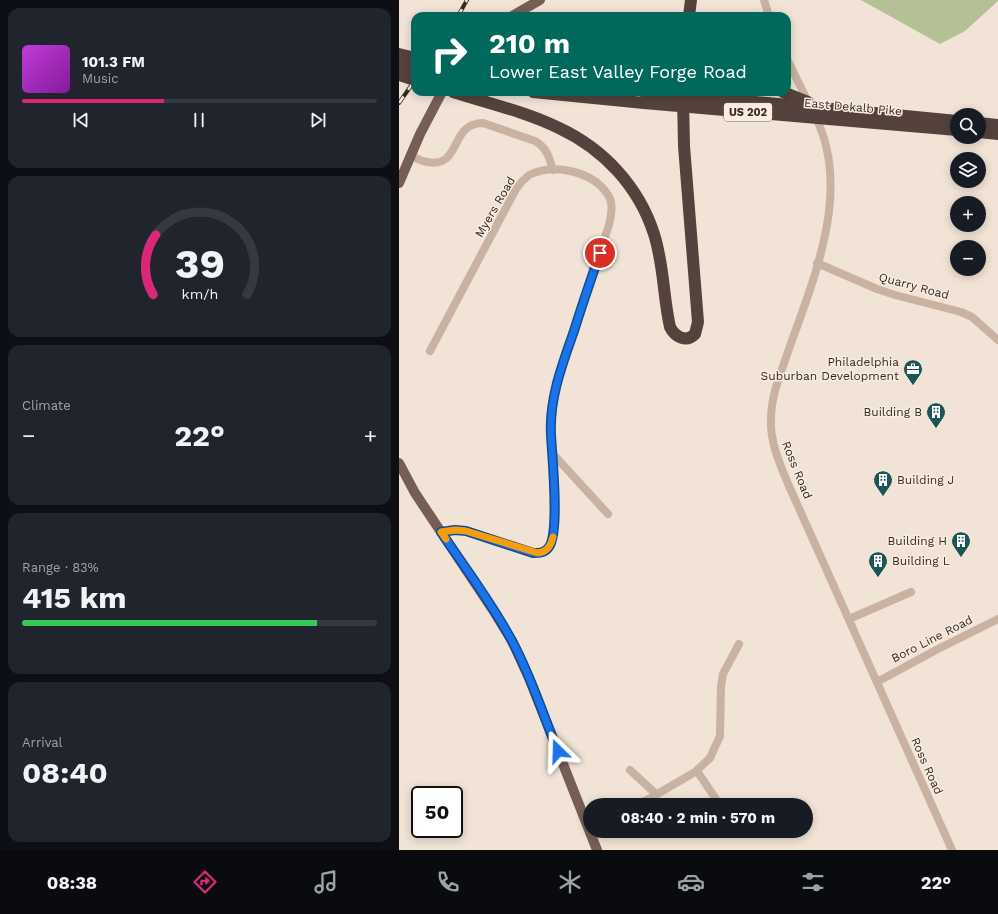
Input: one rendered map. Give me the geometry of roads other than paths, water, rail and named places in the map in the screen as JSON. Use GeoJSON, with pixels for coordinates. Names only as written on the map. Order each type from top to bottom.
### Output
{"type":"FeatureCollection","features":[{"type":"Feature","properties":{"kind":"highway"},"geometry":{"type":"LineString","coordinates":[[690,12],[691,0]]}},
{"type":"Feature","properties":{"kind":"highway"},"geometry":{"type":"LineString","coordinates":[[399,54],[411,57]]}},
{"type":"Feature","properties":{"kind":"highway"},"geometry":{"type":"LineString","coordinates":[[399,66],[411,69]]}},
{"type":"Feature","properties":{"kind":"highway"},"geometry":{"type":"LineString","coordinates":[[399,75],[411,79]]}},
{"type":"Feature","properties":{"kind":"highway"},"geometry":{"type":"LineString","coordinates":[[791,95],[808,102]]}},
{"type":"Feature","properties":{"kind":"highway"},"geometry":{"type":"LineString","coordinates":[[466,96],[522,114],[559,128],[585,143],[616,169],[636,194],[650,222],[662,264],[670,327],[675,335],[684,339],[695,334],[698,322],[684,146],[683,96]]}},
{"type":"Feature","properties":{"kind":"highway","name":"East Dekalb Pike"},"geometry":{"type":"LineString","coordinates":[[642,96],[844,110],[950,120]]}},
{"type":"Feature","properties":{"kind":"highway","name":"East Dekalb Pike"},"geometry":{"type":"LineString","coordinates":[[642,96],[852,122],[950,129]]}},
{"type":"Feature","properties":{"kind":"highway"},"geometry":{"type":"LineString","coordinates":[[986,123],[998,124]]}},
{"type":"Feature","properties":{"kind":"highway"},"geometry":{"type":"LineString","coordinates":[[986,133],[998,134]]}},
{"type":"Feature","properties":{"kind":"main road"},"geometry":{"type":"LineString","coordinates":[[519,12],[540,0]]}},
{"type":"Feature","properties":{"kind":"main road"},"geometry":{"type":"LineString","coordinates":[[399,183],[410,156],[440,96]]}},
{"type":"Feature","properties":{"kind":"main road"},"geometry":{"type":"LineString","coordinates":[[399,463],[415,493],[503,625],[512,641],[529,678],[583,812]]}},
{"type":"Feature","properties":{"kind":"main road"},"geometry":{"type":"LineString","coordinates":[[593,838],[597,850]]}},
{"type":"Feature","properties":{"kind":"street"},"geometry":{"type":"LineString","coordinates":[[764,0],[768,12]]}},
{"type":"Feature","properties":{"kind":"street","name":"Ross Road"},"geometry":{"type":"LineString","coordinates":[[791,67],[822,134],[830,168],[831,186],[828,215],[817,264],[777,384],[773,401],[771,436],[775,451],[789,486],[952,850]]}},
{"type":"Feature","properties":{"kind":"street"},"geometry":{"type":"LineString","coordinates":[[410,156],[433,163],[443,161],[450,155],[461,134],[467,127],[477,123],[483,123],[535,141],[542,145],[549,155],[553,170]]}},
{"type":"Feature","properties":{"kind":"street","name":"Myers Road"},"geometry":{"type":"LineString","coordinates":[[430,351],[516,189],[523,180],[530,175],[553,170],[579,172],[591,178],[608,195],[611,204],[609,225],[557,384],[551,418],[554,519],[552,543],[546,551],[542,553],[533,553],[466,531],[455,530],[441,532]]}},
{"type":"Feature","properties":{"kind":"street","name":"Quarry Road"},"geometry":{"type":"LineString","coordinates":[[817,264],[884,291],[961,312],[972,317],[998,340]]}},
{"type":"Feature","properties":{"kind":"street"},"geometry":{"type":"LineString","coordinates":[[552,453],[608,514]]}},
{"type":"Feature","properties":{"kind":"street"},"geometry":{"type":"LineString","coordinates":[[849,619],[911,592]]}},
{"type":"Feature","properties":{"kind":"street","name":"Boro Line Road"},"geometry":{"type":"LineString","coordinates":[[877,682],[936,650],[998,620]]}},
{"type":"Feature","properties":{"kind":"street"},"geometry":{"type":"LineString","coordinates":[[650,798],[697,771],[710,758],[720,736],[721,687],[726,668],[739,644]]}},
{"type":"Feature","properties":{"kind":"street"},"geometry":{"type":"LineString","coordinates":[[630,770],[657,794]]}},
{"type":"Feature","properties":{"kind":"street"},"geometry":{"type":"LineString","coordinates":[[697,771],[715,798]]}},
{"type":"Feature","properties":{"kind":"railway"},"geometry":{"type":"LineString","coordinates":[[460,12],[467,0]]}},
{"type":"Feature","properties":{"kind":"railway"},"geometry":{"type":"LineString","coordinates":[[399,103],[411,86]]}},
{"type":"Feature","properties":{"kind":"place","name":"Philadelphia Suburban Development"},"geometry":{"type":"Point","coordinates":[913,386]}},
{"type":"Feature","properties":{"kind":"place","name":"Building B"},"geometry":{"type":"Point","coordinates":[936,429]}},
{"type":"Feature","properties":{"kind":"place","name":"Building J"},"geometry":{"type":"Point","coordinates":[883,497]}},
{"type":"Feature","properties":{"kind":"place","name":"Building H"},"geometry":{"type":"Point","coordinates":[961,558]}},
{"type":"Feature","properties":{"kind":"place","name":"Building L"},"geometry":{"type":"Point","coordinates":[878,578]}}]}
